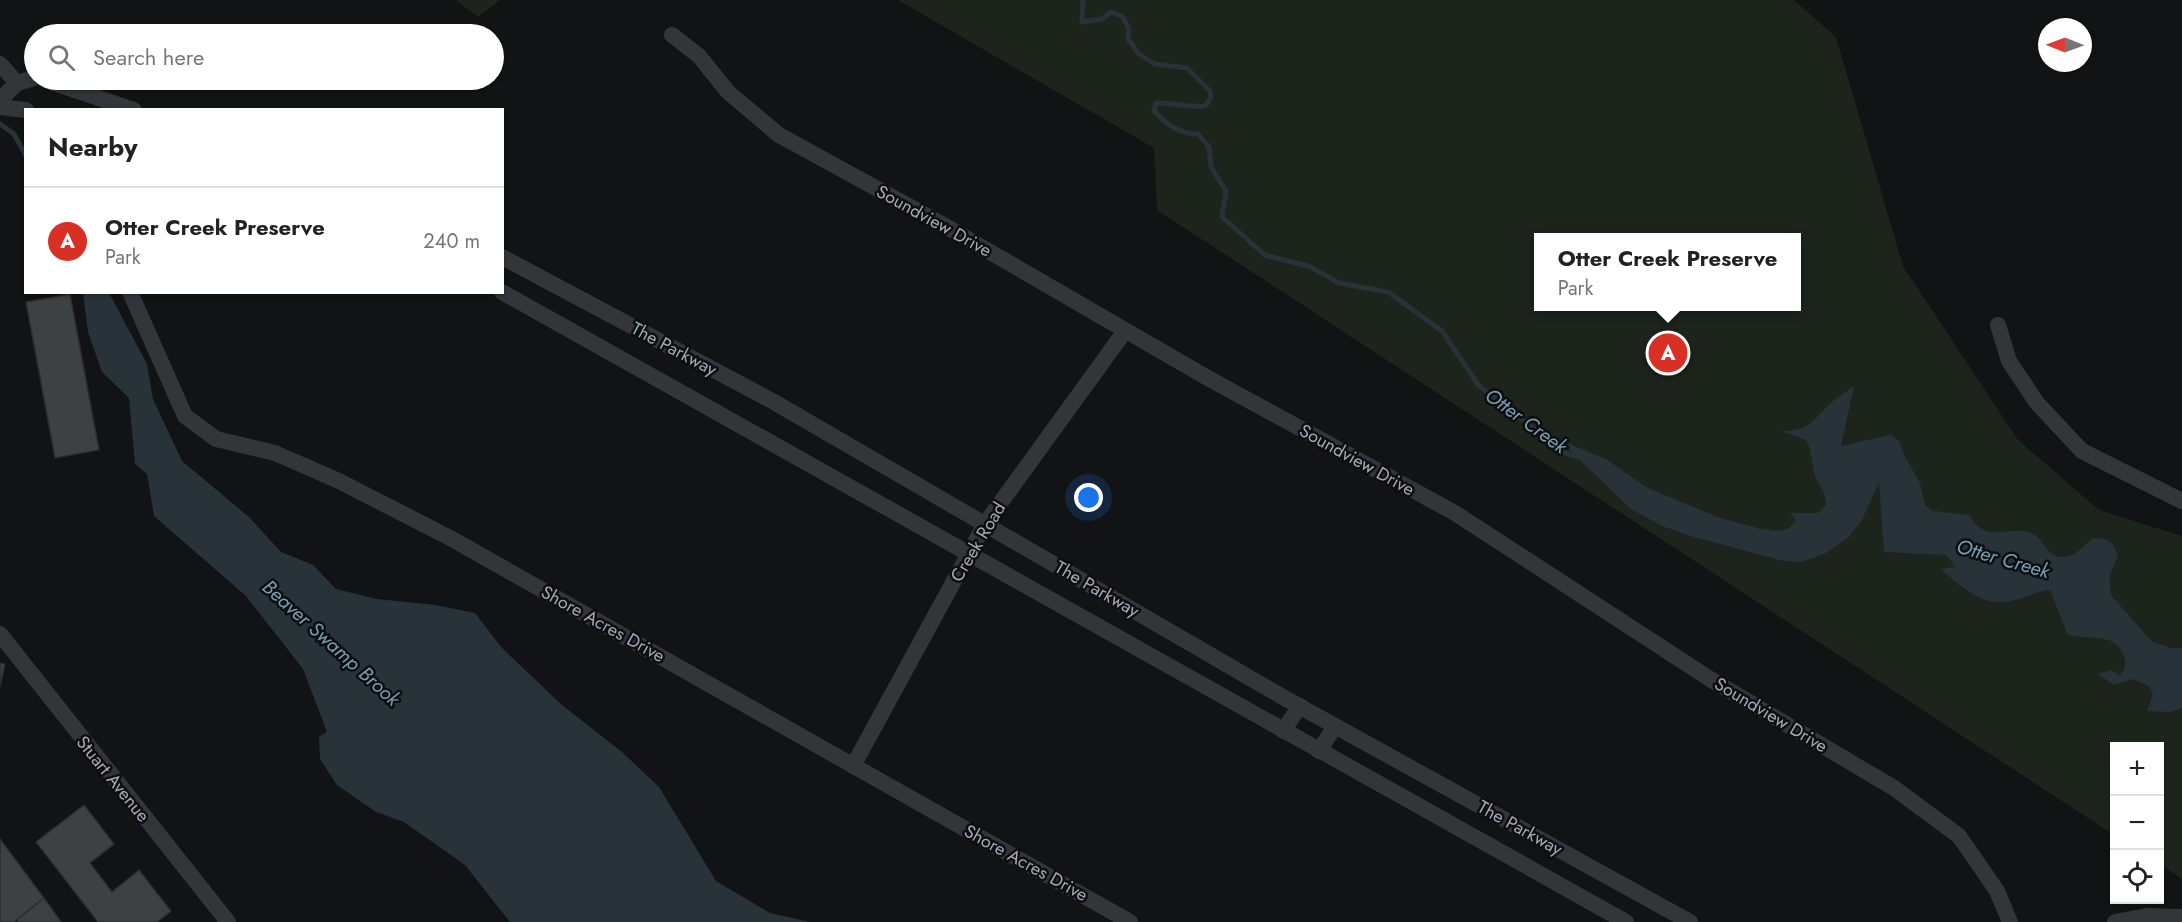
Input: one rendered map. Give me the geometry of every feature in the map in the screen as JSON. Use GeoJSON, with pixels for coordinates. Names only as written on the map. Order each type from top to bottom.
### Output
{"type":"FeatureCollection","features":[{"type":"Feature","properties":{"kind":"street","name":"Soundview Drive"},"geometry":{"type":"LineString","coordinates":[[672,35],[699,56],[728,92],[778,135],[947,227],[1125,331],[1455,513],[1710,679],[1894,788],[1959,836],[1997,891],[2010,922]]}},
{"type":"Feature","properties":{"kind":"street"},"geometry":{"type":"LineString","coordinates":[[0,64],[17,83]]}},
{"type":"Feature","properties":{"kind":"street"},"geometry":{"type":"LineString","coordinates":[[0,100],[17,83],[24,81]]}},
{"type":"Feature","properties":{"kind":"street"},"geometry":{"type":"LineString","coordinates":[[75,90],[128,108]]}},
{"type":"Feature","properties":{"kind":"street"},"geometry":{"type":"LineString","coordinates":[[0,107],[24,110]]}},
{"type":"Feature","properties":{"kind":"street","name":"The Parkway"},"geometry":{"type":"LineString","coordinates":[[504,258],[774,402],[1335,726],[1690,922]]}},
{"type":"Feature","properties":{"kind":"street","name":"The Parkway"},"geometry":{"type":"LineString","coordinates":[[504,293],[1626,922]]}},
{"type":"Feature","properties":{"kind":"street","name":"Shore Acres Drive"},"geometry":{"type":"LineString","coordinates":[[131,294],[185,416],[216,439],[275,453],[360,491],[452,539],[1130,922]]}},
{"type":"Feature","properties":{"kind":"street"},"geometry":{"type":"LineString","coordinates":[[1998,325],[2009,361],[2037,403],[2082,451],[2182,501]]}},
{"type":"Feature","properties":{"kind":"street","name":"Creek Road"},"geometry":{"type":"LineString","coordinates":[[854,766],[985,524],[1125,331]]}},
{"type":"Feature","properties":{"kind":"street","name":"Stuart Avenue"},"geometry":{"type":"LineString","coordinates":[[0,634],[228,922]]}},
{"type":"Feature","properties":{"kind":"street"},"geometry":{"type":"LineString","coordinates":[[1283,731],[1300,706]]}},
{"type":"Feature","properties":{"kind":"street"},"geometry":{"type":"LineString","coordinates":[[1318,751],[1335,726]]}},
{"type":"Feature","properties":{"kind":"street"},"geometry":{"type":"LineString","coordinates":[[2115,922],[2147,916],[2182,917]]}},
{"type":"Feature","properties":{"kind":"shaded area"},"geometry":{"type":"Polygon","coordinates":[[[456,0],[500,0],[478,17],[456,0]]]}},
{"type":"Feature","properties":{"kind":"shaded area"},"geometry":{"type":"Polygon","coordinates":[[[898,0],[1794,0],[1836,37],[1903,266],[2018,440],[2099,510],[2182,536],[2182,879],[2164,867],[2164,742],[2110,742],[2110,832],[1157,210],[1154,148],[898,0]]]}},
{"type":"Feature","properties":{"kind":"water"},"geometry":{"type":"Polygon","coordinates":[[[83,294],[110,294],[147,364],[153,399],[182,461],[249,517],[281,552],[313,565],[336,589],[377,599],[435,605],[475,613],[502,648],[562,705],[622,752],[659,787],[716,881],[770,913],[810,922],[510,922],[465,865],[404,822],[376,812],[337,785],[320,759],[319,737],[327,732],[303,669],[246,596],[154,516],[147,474],[135,464],[129,398],[102,372],[88,332],[83,294]]]}},
{"type":"Feature","properties":{"kind":"water"},"geometry":{"type":"Polygon","coordinates":[[[1854,386],[1841,446],[1891,435],[1900,442],[1902,451],[1920,483],[1925,505],[1932,511],[1969,515],[1983,530],[1990,532],[2031,533],[2036,535],[2052,554],[2057,556],[2072,555],[2093,538],[2107,540],[2112,544],[2118,556],[2109,576],[2111,595],[2151,641],[2170,648],[2182,648],[2182,708],[2170,712],[2147,711],[2153,694],[2149,686],[2133,679],[2114,685],[2098,674],[2111,670],[2120,676],[2125,663],[2119,647],[2114,642],[2099,638],[2068,635],[2050,590],[2015,600],[1993,602],[1966,590],[1941,569],[1956,567],[1946,555],[1884,552],[1879,482],[1862,520],[1848,538],[1826,553],[1802,562],[1784,561],[1662,526],[1631,509],[1558,439],[1606,459],[1646,487],[1717,517],[1761,529],[1779,531],[1789,528],[1796,521],[1790,513],[1818,513],[1826,505],[1824,494],[1814,473],[1806,440],[1781,431],[1791,431],[1809,424],[1833,401],[1854,386]]]}},
{"type":"Feature","properties":{"kind":"building"},"geometry":{"type":"Polygon","coordinates":[[[70,294],[99,450],[55,458],[26,302],[70,294]]]}},
{"type":"Feature","properties":{"kind":"building"},"geometry":{"type":"Polygon","coordinates":[[[0,663],[5,664],[0,686],[0,663]]]}},
{"type":"Feature","properties":{"kind":"building"},"geometry":{"type":"Polygon","coordinates":[[[84,805],[114,844],[90,863],[112,892],[139,870],[171,911],[157,922],[98,922],[36,842],[84,805]]]}},
{"type":"Feature","properties":{"kind":"building"},"geometry":{"type":"Polygon","coordinates":[[[0,839],[44,898],[14,922],[0,922],[0,839]]]}},
{"type":"Feature","properties":{"kind":"building"},"geometry":{"type":"Polygon","coordinates":[[[44,898],[61,922],[19,922],[17,920],[44,898]]]}},
{"type":"Feature","properties":{"kind":"waterway","name":"Otter Creek"},"geometry":{"type":"LineString","coordinates":[[1083,0],[1082,22],[1102,19],[1111,12],[1123,17],[1129,29],[1128,39],[1139,54],[1155,64],[1187,68],[1210,91],[1211,98],[1205,106],[1156,103],[1154,111],[1174,128],[1198,134],[1209,147],[1211,167],[1226,191],[1222,217],[1265,255],[1311,267],[1339,283],[1388,292],[1442,331],[1479,386],[1566,453],[1578,457]]}},
{"type":"Feature","properties":{"kind":"waterway","name":"Beaver Swamp Brook"},"geometry":{"type":"LineString","coordinates":[[0,124],[14,134],[24,152]]}},
{"type":"Feature","properties":{"kind":"place","name":"Otter Creek Preserve"},"geometry":{"type":"Point","coordinates":[1668,353]}}]}
